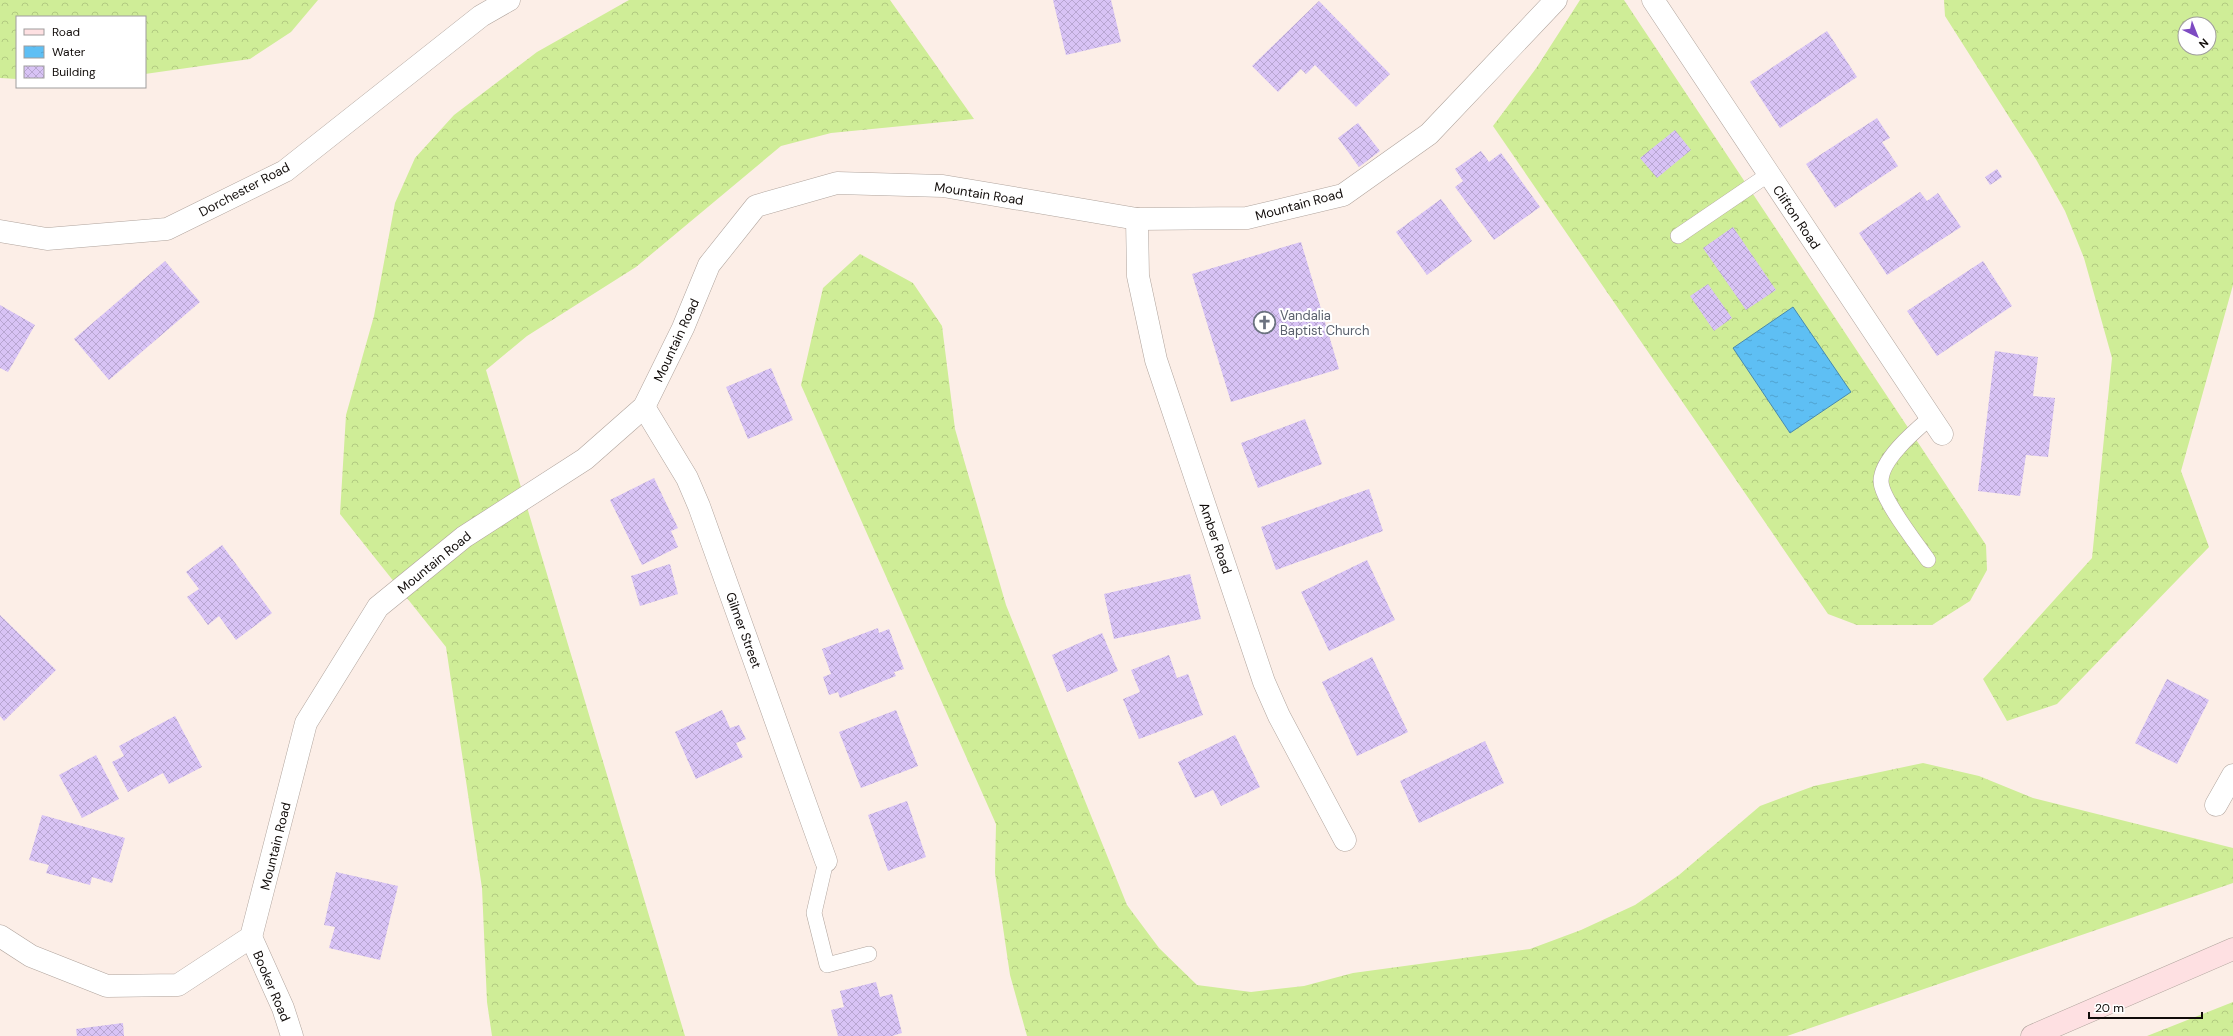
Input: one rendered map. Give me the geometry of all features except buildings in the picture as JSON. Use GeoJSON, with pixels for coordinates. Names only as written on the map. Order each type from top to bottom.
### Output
{"type":"FeatureCollection","features":[{"type":"Feature","properties":{"kind":"main road"},"geometry":{"type":"LineString","coordinates":[[2032,1036],[2233,950]]}},
{"type":"Feature","properties":{"kind":"street","name":"Dorchester Road"},"geometry":{"type":"LineString","coordinates":[[0,231],[47,239],[167,229],[285,171],[481,16],[509,0]]}},
{"type":"Feature","properties":{"kind":"street","name":"Mountain Road"},"geometry":{"type":"LineString","coordinates":[[251,937],[306,723],[378,607],[464,537],[585,459],[644,407],[683,328],[709,265],[756,206],[837,183],[943,186],[1137,220],[1247,218],[1343,195],[1429,134],[1556,0]]}},
{"type":"Feature","properties":{"kind":"street","name":"Clifton Road"},"geometry":{"type":"LineString","coordinates":[[1653,0],[1936,425]]}},
{"type":"Feature","properties":{"kind":"street","name":"Amber Road"},"geometry":{"type":"LineString","coordinates":[[1137,220],[1138,276],[1156,360],[1264,682],[1280,716],[1345,840]]}},
{"type":"Feature","properties":{"kind":"street","name":"Gilmer Street"},"geometry":{"type":"LineString","coordinates":[[644,407],[687,478],[700,506],[826,861]]}},
{"type":"Feature","properties":{"kind":"street"},"geometry":{"type":"LineString","coordinates":[[2216,805],[2233,775]]}},
{"type":"Feature","properties":{"kind":"street"},"geometry":{"type":"LineString","coordinates":[[0,936],[31,956],[107,986],[178,985],[251,937]]}},
{"type":"Feature","properties":{"kind":"street","name":"Booker Road"},"geometry":{"type":"LineString","coordinates":[[251,937],[283,1008],[292,1036]]}},
{"type":"Feature","properties":{"kind":"lane"},"geometry":{"type":"LineString","coordinates":[[1678,236],[1769,174]]}},
{"type":"Feature","properties":{"kind":"lane"},"geometry":{"type":"LineString","coordinates":[[1928,560],[1886,498],[1881,481],[1886,466],[1907,438],[1936,425]]}},
{"type":"Feature","properties":{"kind":"lane"},"geometry":{"type":"LineString","coordinates":[[826,861],[814,912],[826,965],[869,954]]}},
{"type":"Feature","properties":{"kind":"green space"},"geometry":{"type":"Polygon","coordinates":[[[0,0],[318,0],[291,32],[250,59],[146,74],[146,16],[16,16],[16,79],[0,78],[0,0]]]}},
{"type":"Feature","properties":{"kind":"green space"},"geometry":{"type":"Polygon","coordinates":[[[629,0],[890,0],[974,119],[831,133],[781,146],[636,267],[527,336],[486,370],[685,1036],[492,1036],[487,1002],[482,888],[446,647],[340,514],[346,415],[374,316],[395,203],[415,158],[454,115],[537,52],[629,0]]]}},
{"type":"Feature","properties":{"kind":"green space"},"geometry":{"type":"Polygon","coordinates":[[[1580,0],[1624,0],[1986,545],[1987,570],[1970,601],[1932,625],[1857,625],[1828,614],[1493,126],[1537,67],[1580,0]]]}},
{"type":"Feature","properties":{"kind":"green space"},"geometry":{"type":"Polygon","coordinates":[[[1944,0],[2233,0],[2233,285],[2181,471],[2209,547],[2057,704],[2007,721],[1983,679],[2092,558],[2112,358],[2084,258],[2065,211],[2037,161],[1945,16],[1944,0]]]}},
{"type":"Feature","properties":{"kind":"green space"},"geometry":{"type":"Polygon","coordinates":[[[860,254],[913,283],[942,326],[955,429],[1006,605],[1127,905],[1159,948],[1197,985],[1251,992],[1304,986],[1353,973],[1530,949],[1581,930],[1635,905],[1679,875],[1760,806],[1814,786],[1923,763],[1979,776],[2033,798],[2233,848],[2233,883],[1787,1036],[1027,1036],[1010,975],[995,873],[996,824],[801,385],[823,288],[860,254]]]}},
{"type":"Feature","properties":{"kind":"green space"},"geometry":{"type":"Polygon","coordinates":[[[2233,1002],[2233,1036],[2147,1036],[2233,1002]]]}},
{"type":"Feature","properties":{"kind":"water"},"geometry":{"type":"Polygon","coordinates":[[[1793,307],[1851,392],[1790,433],[1733,348],[1793,307]]]}},
{"type":"Feature","properties":{"kind":"place","name":"Vandalia Baptist Church"},"geometry":{"type":"Point","coordinates":[1265,322]}}]}
